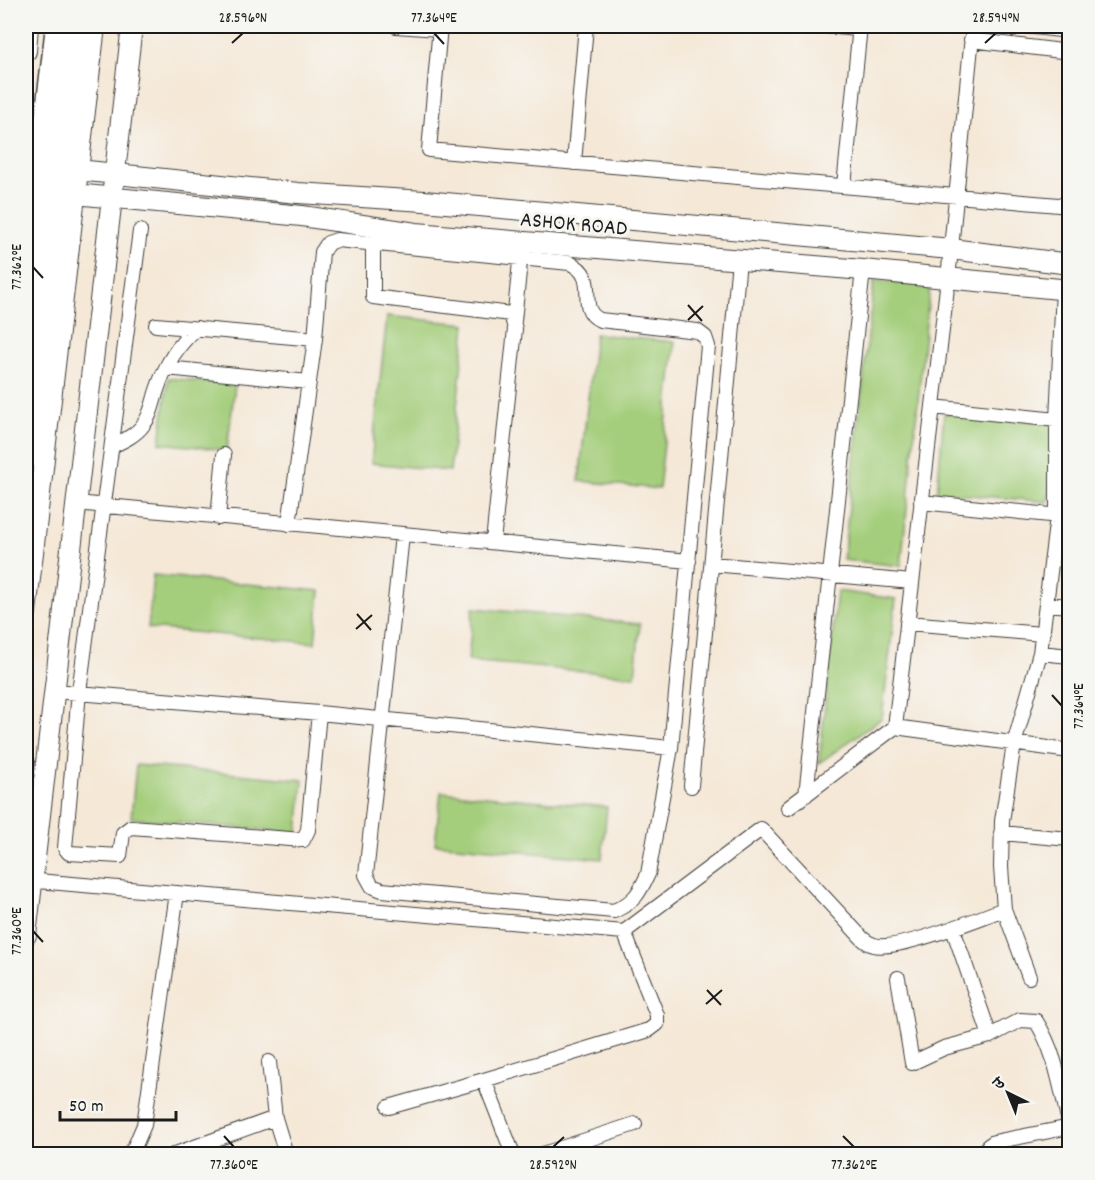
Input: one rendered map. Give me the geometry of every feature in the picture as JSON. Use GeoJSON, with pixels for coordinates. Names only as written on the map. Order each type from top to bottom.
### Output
{"type":"FeatureCollection","features":[{"type":"Feature","properties":{"kind":"main road"},"geometry":{"type":"LineString","coordinates":[[26,287],[57,26]]}},
{"type":"Feature","properties":{"kind":"main road"},"geometry":{"type":"LineString","coordinates":[[26,458],[76,26]]}},
{"type":"Feature","properties":{"kind":"street"},"geometry":{"type":"LineString","coordinates":[[26,51],[28,26]]}},
{"type":"Feature","properties":{"kind":"street"},"geometry":{"type":"LineString","coordinates":[[26,612],[95,26]]}},
{"type":"Feature","properties":{"kind":"street"},"geometry":{"type":"LineString","coordinates":[[26,934],[29,880],[54,691],[132,26]]}},
{"type":"Feature","properties":{"kind":"street"},"geometry":{"type":"LineString","coordinates":[[396,26],[440,27],[429,150],[1070,206]]}},
{"type":"Feature","properties":{"kind":"street"},"geometry":{"type":"LineString","coordinates":[[574,163],[586,26]]}},
{"type":"Feature","properties":{"kind":"street"},"geometry":{"type":"LineString","coordinates":[[824,26],[859,27],[844,186]]}},
{"type":"Feature","properties":{"kind":"street"},"geometry":{"type":"LineString","coordinates":[[895,727],[948,279],[973,26]]}},
{"type":"Feature","properties":{"kind":"street"},"geometry":{"type":"LineString","coordinates":[[1025,26],[1070,31]]}},
{"type":"Feature","properties":{"kind":"street"},"geometry":{"type":"LineString","coordinates":[[971,40],[1070,51]]}},
{"type":"Feature","properties":{"kind":"street","name":"ASHOK ROAD"},"geometry":{"type":"LineString","coordinates":[[78,170],[298,193],[424,201],[951,249],[1070,264]]}},
{"type":"Feature","properties":{"kind":"street","name":"ASHOK ROAD"},"geometry":{"type":"LineString","coordinates":[[75,194],[302,216],[521,250],[739,260],[1066,289]]}},
{"type":"Feature","properties":{"kind":"street"},"geometry":{"type":"LineString","coordinates":[[140,231],[79,692],[65,848],[69,853],[120,856],[123,833],[131,827],[303,840],[308,830],[319,713]]}},
{"type":"Feature","properties":{"kind":"street"},"geometry":{"type":"LineString","coordinates":[[289,524],[315,339],[322,252],[328,243],[337,240],[521,250],[578,267],[585,274],[588,283],[588,309],[593,317],[600,320],[697,331],[705,337],[708,346],[671,748],[648,874],[642,888],[630,904],[614,911],[382,890],[372,886],[366,875],[402,535]]}},
{"type":"Feature","properties":{"kind":"street"},"geometry":{"type":"LineString","coordinates":[[373,243],[373,297],[511,314],[514,321]]}},
{"type":"Feature","properties":{"kind":"street"},"geometry":{"type":"LineString","coordinates":[[493,542],[521,250]]}},
{"type":"Feature","properties":{"kind":"street"},"geometry":{"type":"LineString","coordinates":[[691,786],[739,260]]}},
{"type":"Feature","properties":{"kind":"street"},"geometry":{"type":"LineString","coordinates":[[806,795],[863,270]]}},
{"type":"Feature","properties":{"kind":"street"},"geometry":{"type":"LineString","coordinates":[[1029,977],[1004,909],[1001,833],[1014,744],[1040,653],[1046,604],[1063,516],[1062,412],[1066,289]]}},
{"type":"Feature","properties":{"kind":"street"},"geometry":{"type":"LineString","coordinates":[[156,325],[315,339]]}},
{"type":"Feature","properties":{"kind":"street"},"geometry":{"type":"LineString","coordinates":[[112,446],[134,433],[148,418],[166,368],[175,351],[197,328]]}},
{"type":"Feature","properties":{"kind":"street"},"geometry":{"type":"LineString","coordinates":[[166,368],[309,382]]}},
{"type":"Feature","properties":{"kind":"street"},"geometry":{"type":"LineString","coordinates":[[933,407],[1062,412]]}},
{"type":"Feature","properties":{"kind":"street"},"geometry":{"type":"LineString","coordinates":[[218,518],[224,455]]}},
{"type":"Feature","properties":{"kind":"street"},"geometry":{"type":"LineString","coordinates":[[921,502],[1063,516]]}},
{"type":"Feature","properties":{"kind":"street"},"geometry":{"type":"LineString","coordinates":[[76,503],[689,561]]}},
{"type":"Feature","properties":{"kind":"street"},"geometry":{"type":"LineString","coordinates":[[712,564],[912,582]]}},
{"type":"Feature","properties":{"kind":"street"},"geometry":{"type":"LineString","coordinates":[[1046,604],[1070,606]]}},
{"type":"Feature","properties":{"kind":"street"},"geometry":{"type":"LineString","coordinates":[[907,623],[1043,634]]}},
{"type":"Feature","properties":{"kind":"street"},"geometry":{"type":"LineString","coordinates":[[1040,653],[1070,656]]}},
{"type":"Feature","properties":{"kind":"street"},"geometry":{"type":"LineString","coordinates":[[54,691],[384,719],[671,748]]}},
{"type":"Feature","properties":{"kind":"street"},"geometry":{"type":"LineString","coordinates":[[788,808],[895,727],[1070,751]]}},
{"type":"Feature","properties":{"kind":"street"},"geometry":{"type":"LineString","coordinates":[[29,880],[624,932],[760,829],[862,938],[873,945],[885,946],[952,929],[1004,909]]}},
{"type":"Feature","properties":{"kind":"street"},"geometry":{"type":"LineString","coordinates":[[1001,833],[1070,839]]}},
{"type":"Feature","properties":{"kind":"street"},"geometry":{"type":"LineString","coordinates":[[129,1155],[144,1125],[177,892]]}},
{"type":"Feature","properties":{"kind":"street"},"geometry":{"type":"LineString","coordinates":[[952,929],[990,1036]]}},
{"type":"Feature","properties":{"kind":"street"},"geometry":{"type":"LineString","coordinates":[[389,1107],[649,1029],[657,1024],[657,1015],[624,932]]}},
{"type":"Feature","properties":{"kind":"street"},"geometry":{"type":"LineString","coordinates":[[898,978],[912,1063],[944,1048],[990,1036],[1020,1020],[1036,1021],[1046,1036],[1053,1054],[1070,1127],[994,1142],[988,1146],[987,1155]]}},
{"type":"Feature","properties":{"kind":"street"},"geometry":{"type":"LineString","coordinates":[[269,1062],[275,1118],[286,1155]]}},
{"type":"Feature","properties":{"kind":"street"},"geometry":{"type":"LineString","coordinates":[[484,1080],[513,1155]]}},
{"type":"Feature","properties":{"kind":"street"},"geometry":{"type":"LineString","coordinates":[[175,1155],[275,1118]]}},
{"type":"Feature","properties":{"kind":"street"},"geometry":{"type":"LineString","coordinates":[[543,1155],[635,1124]]}},
{"type":"Feature","properties":{"kind":"green space"},"geometry":{"type":"Polygon","coordinates":[[[874,281],[930,285],[901,566],[843,560],[874,281]]]}},
{"type":"Feature","properties":{"kind":"green space"},"geometry":{"type":"Polygon","coordinates":[[[387,316],[466,324],[450,471],[371,463],[387,316]]]}},
{"type":"Feature","properties":{"kind":"green space"},"geometry":{"type":"Polygon","coordinates":[[[595,334],[675,342],[659,489],[579,481],[595,334]]]}},
{"type":"Feature","properties":{"kind":"green space"},"geometry":{"type":"Polygon","coordinates":[[[168,378],[235,385],[227,450],[160,443],[168,378]]]}},
{"type":"Feature","properties":{"kind":"green space"},"geometry":{"type":"Polygon","coordinates":[[[944,413],[1056,423],[1048,502],[937,492],[944,413]]]}},
{"type":"Feature","properties":{"kind":"green space"},"geometry":{"type":"Polygon","coordinates":[[[153,575],[320,591],[315,643],[148,628],[153,575]]]}},
{"type":"Feature","properties":{"kind":"green space"},"geometry":{"type":"Polygon","coordinates":[[[837,591],[896,599],[882,718],[819,763],[837,591]]]}},
{"type":"Feature","properties":{"kind":"green space"},"geometry":{"type":"Polygon","coordinates":[[[473,608],[640,624],[635,676],[468,661],[473,608]]]}},
{"type":"Feature","properties":{"kind":"green space"},"geometry":{"type":"Polygon","coordinates":[[[136,765],[303,780],[298,833],[131,818],[136,765]]]}},
{"type":"Feature","properties":{"kind":"green space"},"geometry":{"type":"Polygon","coordinates":[[[441,792],[607,807],[602,859],[435,844],[441,792]]]}}]}
